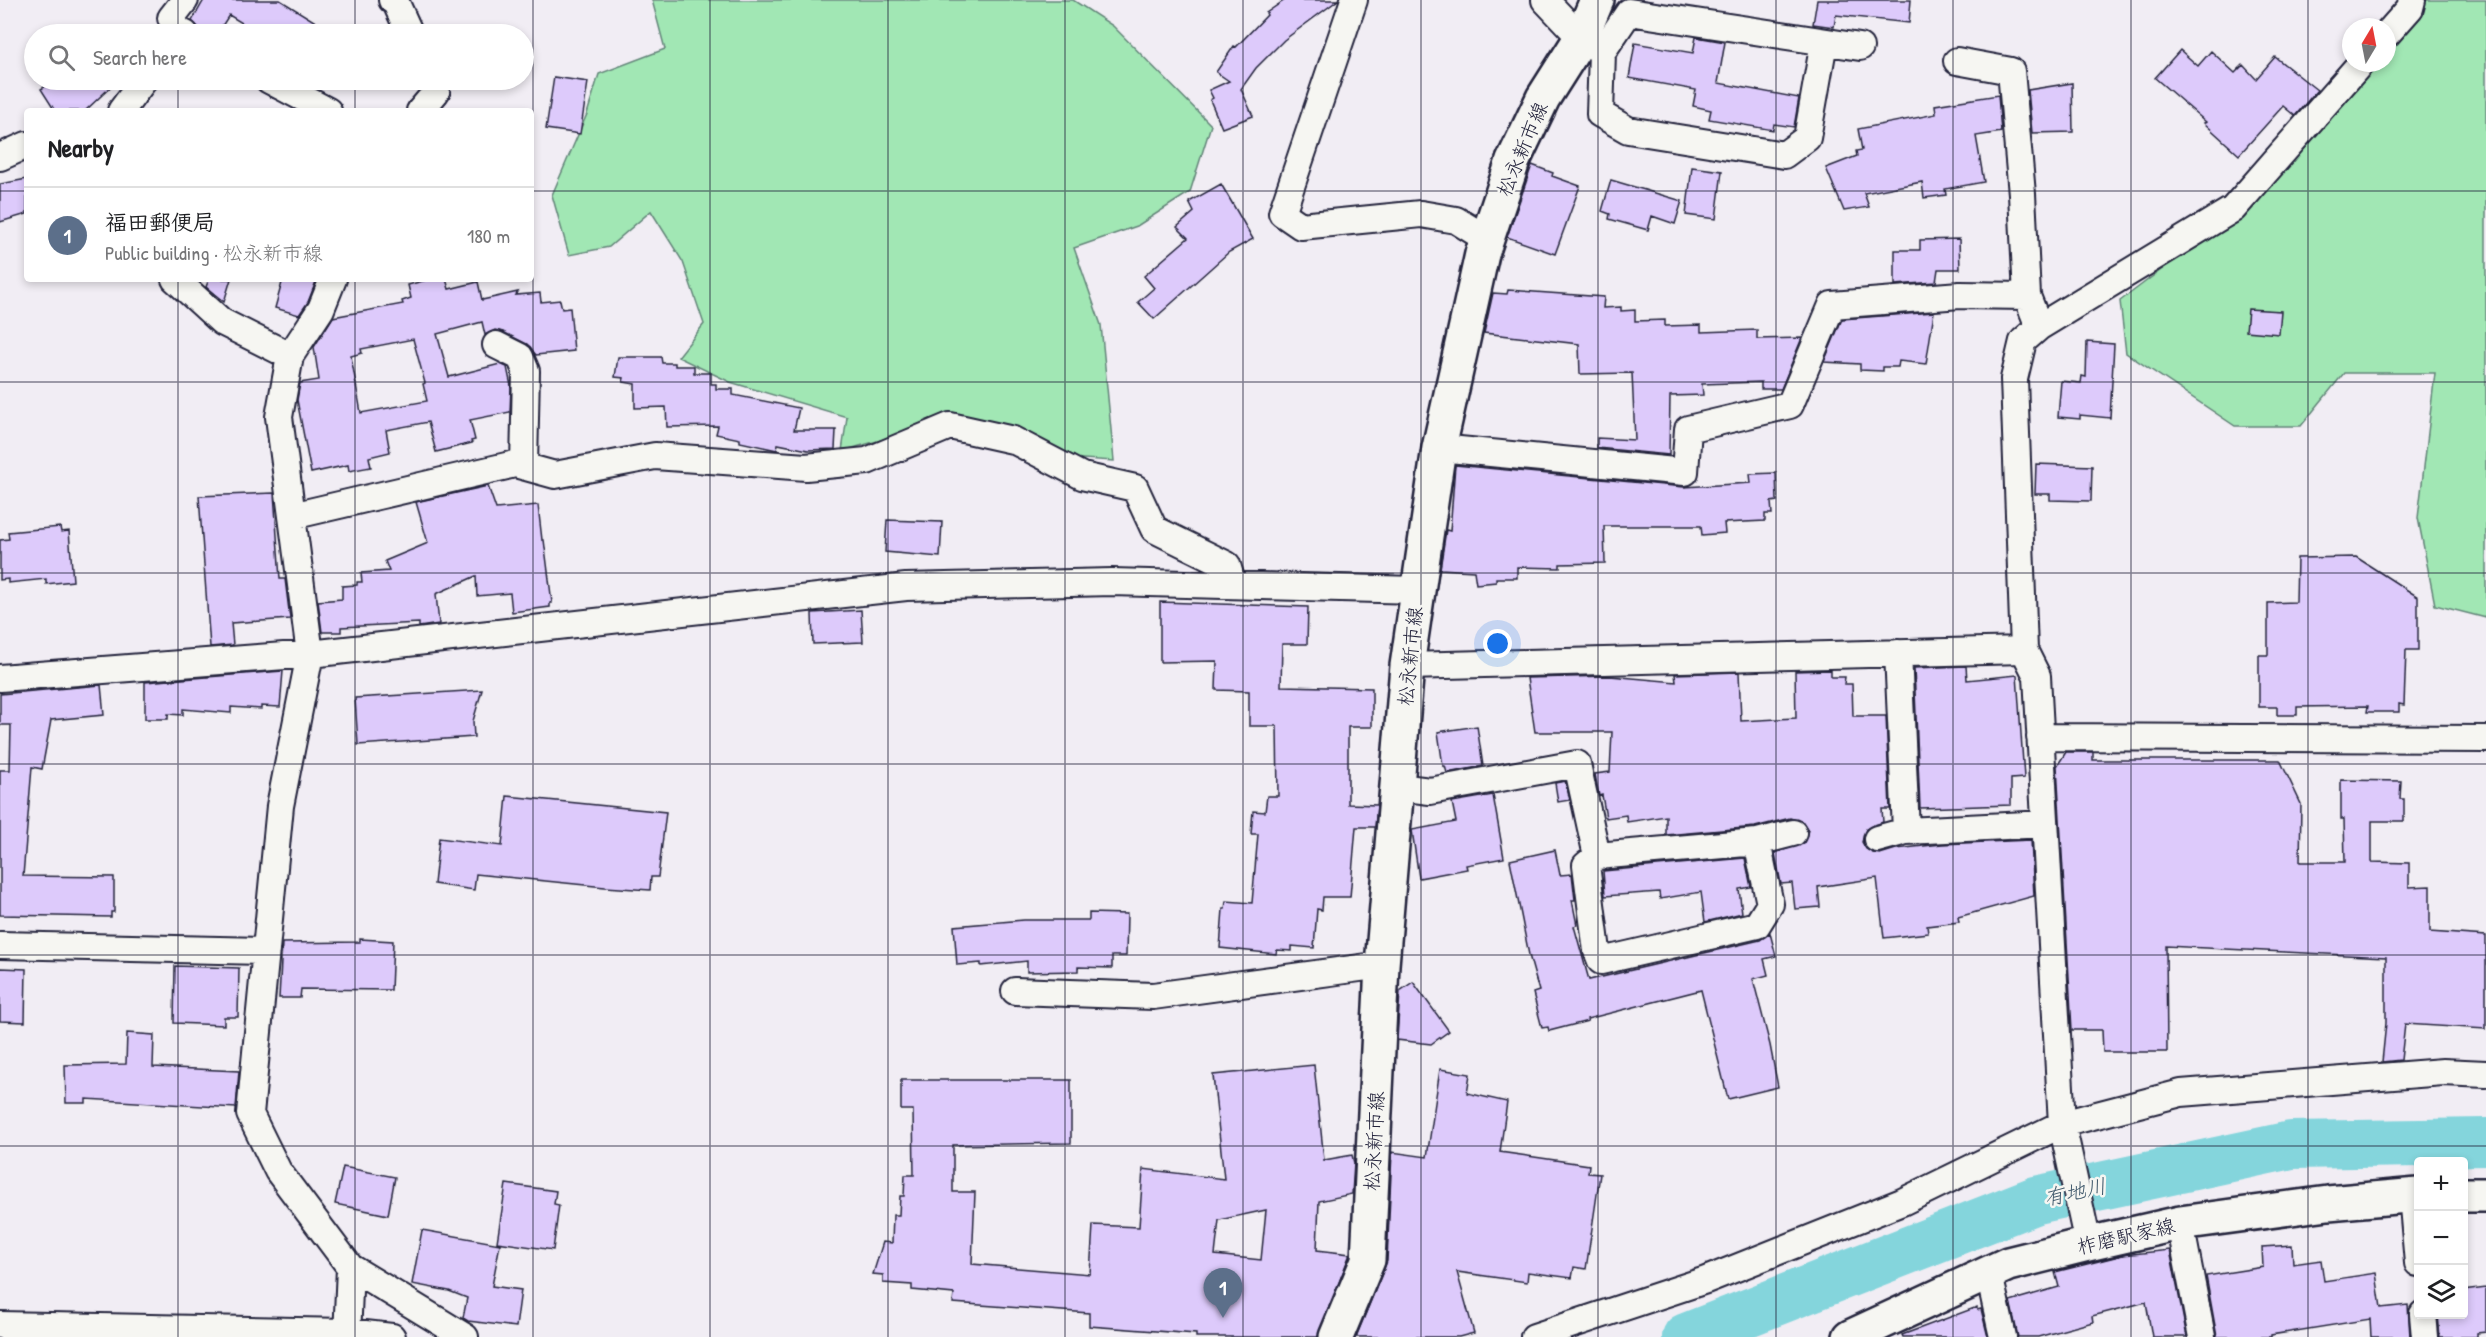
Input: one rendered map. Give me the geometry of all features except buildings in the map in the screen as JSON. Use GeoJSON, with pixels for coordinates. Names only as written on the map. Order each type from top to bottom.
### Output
{"type":"FeatureCollection","features":[{"type":"Feature","properties":{"kind":"main road","name":"松永新市線"},"geometry":{"type":"LineString","coordinates":[[1336,1337],[1368,1260],[1382,965],[1407,666],[1439,448],[1482,254],[1513,160],[1543,98],[1592,45],[1597,0]]}},
{"type":"Feature","properties":{"kind":"main road","name":"柞磨駅家線"},"geometry":{"type":"LineString","coordinates":[[1850,1337],[2008,1264],[2180,1223],[2328,1203],[2414,1195]]}},
{"type":"Feature","properties":{"kind":"main road"},"geometry":{"type":"LineString","coordinates":[[2468,1195],[2486,1195]]}},
{"type":"Feature","properties":{"kind":"street"},"geometry":{"type":"LineString","coordinates":[[175,24],[171,18],[185,0]]}},
{"type":"Feature","properties":{"kind":"street"},"geometry":{"type":"LineString","coordinates":[[186,24],[202,0]]}},
{"type":"Feature","properties":{"kind":"street"},"geometry":{"type":"LineString","coordinates":[[392,0],[396,3],[405,24]]}},
{"type":"Feature","properties":{"kind":"street"},"geometry":{"type":"LineString","coordinates":[[1354,0],[1282,213],[1302,226],[1420,214],[1456,220],[1488,240]]}},
{"type":"Feature","properties":{"kind":"street"},"geometry":{"type":"LineString","coordinates":[[1545,0],[1592,45],[1600,114],[1628,130],[1784,155],[1808,138],[1824,42]]}},
{"type":"Feature","properties":{"kind":"street"},"geometry":{"type":"LineString","coordinates":[[2396,24],[2410,8],[2412,0]]}},
{"type":"Feature","properties":{"kind":"street"},"geometry":{"type":"LineString","coordinates":[[1592,45],[1629,12],[1860,47]]}},
{"type":"Feature","properties":{"kind":"street"},"geometry":{"type":"LineString","coordinates":[[1958,62],[2011,71],[2022,194],[2027,296],[2040,327]]}},
{"type":"Feature","properties":{"kind":"street"},"geometry":{"type":"LineString","coordinates":[[2088,1244],[2062,1124],[2037,676],[2024,650],[2014,379],[2023,341],[2040,327],[2233,209],[2353,72]]}},
{"type":"Feature","properties":{"kind":"street"},"geometry":{"type":"LineString","coordinates":[[123,108],[137,90]]}},
{"type":"Feature","properties":{"kind":"street"},"geometry":{"type":"LineString","coordinates":[[288,90],[322,108]]}},
{"type":"Feature","properties":{"kind":"street"},"geometry":{"type":"LineString","coordinates":[[423,108],[436,92],[435,90]]}},
{"type":"Feature","properties":{"kind":"street"},"geometry":{"type":"LineString","coordinates":[[0,157],[24,146]]}},
{"type":"Feature","properties":{"kind":"street"},"geometry":{"type":"LineString","coordinates":[[178,282],[222,322],[290,356]]}},
{"type":"Feature","properties":{"kind":"street"},"geometry":{"type":"LineString","coordinates":[[332,282],[321,309],[290,356],[279,417],[310,654],[280,806],[250,1114],[278,1171],[350,1267],[465,1337]]}},
{"type":"Feature","properties":{"kind":"street"},"geometry":{"type":"LineString","coordinates":[[1439,448],[1685,472],[1688,429],[1790,405],[1832,305],[1960,295],[2027,296]]}},
{"type":"Feature","properties":{"kind":"street"},"geometry":{"type":"LineString","coordinates":[[496,345],[520,357],[526,371],[524,466]]}},
{"type":"Feature","properties":{"kind":"street"},"geometry":{"type":"LineString","coordinates":[[292,516],[515,464],[555,475],[656,456],[806,467],[867,461],[950,426],[1013,440],[1082,476],[1135,489],[1154,529],[1227,565],[1233,585]]}},
{"type":"Feature","properties":{"kind":"street"},"geometry":{"type":"LineString","coordinates":[[0,678],[310,654],[906,587],[1112,582],[1417,590]]}},
{"type":"Feature","properties":{"kind":"street"},"geometry":{"type":"LineString","coordinates":[[1407,666],[2024,650]]}},
{"type":"Feature","properties":{"kind":"street"},"geometry":{"type":"LineString","coordinates":[[1898,653],[1906,831]]}},
{"type":"Feature","properties":{"kind":"street"},"geometry":{"type":"LineString","coordinates":[[2040,737],[2486,739]]}},
{"type":"Feature","properties":{"kind":"street"},"geometry":{"type":"LineString","coordinates":[[1398,787],[1430,791],[1577,764],[1597,856]]}},
{"type":"Feature","properties":{"kind":"street"},"geometry":{"type":"LineString","coordinates":[[1877,839],[1906,831],[2044,824]]}},
{"type":"Feature","properties":{"kind":"street"},"geometry":{"type":"LineString","coordinates":[[1756,842],[1770,904],[1757,925],[1600,961],[1586,865],[1597,856],[1756,842],[1793,832]]}},
{"type":"Feature","properties":{"kind":"street"},"geometry":{"type":"LineString","coordinates":[[0,945],[266,951]]}},
{"type":"Feature","properties":{"kind":"street"},"geometry":{"type":"LineString","coordinates":[[1015,991],[1153,996],[1382,965]]}},
{"type":"Feature","properties":{"kind":"street"},"geometry":{"type":"LineString","coordinates":[[1534,1337],[1706,1280],[1902,1202],[2062,1124],[2181,1093],[2443,1072],[2486,1074]]}},
{"type":"Feature","properties":{"kind":"street"},"geometry":{"type":"LineString","coordinates":[[2180,1223],[2202,1337]]}},
{"type":"Feature","properties":{"kind":"street"},"geometry":{"type":"LineString","coordinates":[[347,1334],[350,1267]]}},
{"type":"Feature","properties":{"kind":"street"},"geometry":{"type":"LineString","coordinates":[[1989,1274],[2003,1337]]}},
{"type":"Feature","properties":{"kind":"street"},"geometry":{"type":"LineString","coordinates":[[2423,1319],[2425,1337]]}},
{"type":"Feature","properties":{"kind":"street"},"geometry":{"type":"LineString","coordinates":[[0,1325],[392,1337]]}},
{"type":"Feature","properties":{"kind":"green space"},"geometry":{"type":"Polygon","coordinates":[[[652,0],[1073,0],[1113,26],[1211,125],[1190,192],[1137,226],[1074,248],[1101,325],[1114,461],[1067,458],[966,416],[842,451],[847,417],[730,382],[678,357],[704,324],[683,262],[651,211],[609,247],[569,255],[552,195],[587,114],[599,74],[665,49],[652,0]]]}},
{"type":"Feature","properties":{"kind":"green space"},"geometry":{"type":"Polygon","coordinates":[[[2425,0],[2486,0],[2486,618],[2435,605],[2418,518],[2435,373],[2344,373],[2301,426],[2235,426],[2126,353],[2120,301],[2247,205],[2367,72],[2396,72],[2396,43],[2418,20],[2425,0]]]}},
{"type":"Feature","properties":{"kind":"waterway","name":"有地川"},"geometry":{"type":"LineString","coordinates":[[1686,1337],[2036,1200],[2291,1145],[2486,1142]]}},
{"type":"Feature","properties":{"kind":"place","name":"福田郵便局"},"geometry":{"type":"Point","coordinates":[1223,1318]}}]}
